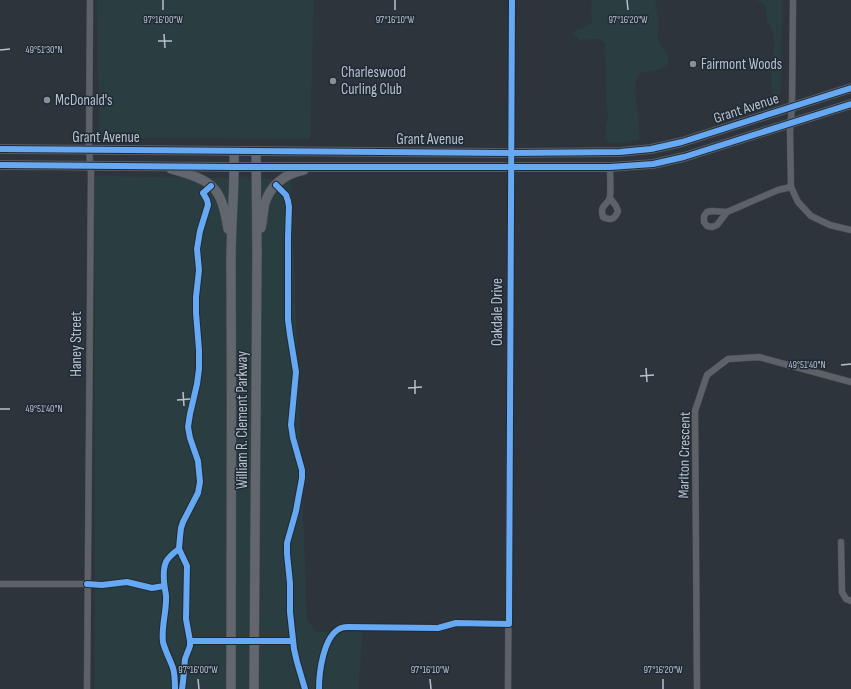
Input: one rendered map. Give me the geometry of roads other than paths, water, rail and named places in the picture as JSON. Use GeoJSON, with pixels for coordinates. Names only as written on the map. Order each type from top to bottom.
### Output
{"type":"FeatureCollection","features":[{"type":"Feature","properties":{"kind":"main road","name":"Grant Avenue"},"geometry":{"type":"LineString","coordinates":[[0,149],[511,153],[620,152],[651,149],[682,142],[851,88]]}},
{"type":"Feature","properties":{"kind":"main road","name":"Grant Avenue"},"geometry":{"type":"LineString","coordinates":[[0,165],[511,168],[610,167],[653,164],[684,157],[851,104]]}},
{"type":"Feature","properties":{"kind":"main road","name":"William R. Clement Parkway"},"geometry":{"type":"LineString","coordinates":[[230,689],[232,456],[231,251],[234,151]]}},
{"type":"Feature","properties":{"kind":"main road","name":"William R. Clement Parkway"},"geometry":{"type":"LineString","coordinates":[[254,689],[257,252],[256,151]]}},
{"type":"Feature","properties":{"kind":"main road"},"geometry":{"type":"LineString","coordinates":[[160,166],[204,180],[216,191],[225,212],[231,251]]}},
{"type":"Feature","properties":{"kind":"main road"},"geometry":{"type":"LineString","coordinates":[[257,252],[266,203],[273,189],[287,176],[296,172],[319,167]]}},
{"type":"Feature","properties":{"kind":"street","name":"Haney Street"},"geometry":{"type":"LineString","coordinates":[[87,689],[90,0]]}},
{"type":"Feature","properties":{"kind":"street","name":"Oakdale Drive"},"geometry":{"type":"LineString","coordinates":[[508,689],[512,0]]}},
{"type":"Feature","properties":{"kind":"street"},"geometry":{"type":"LineString","coordinates":[[793,0],[792,107],[790,132],[791,186],[798,202],[811,216],[830,225],[851,230]]}},
{"type":"Feature","properties":{"kind":"street"},"geometry":{"type":"LineString","coordinates":[[610,167],[610,198]]}},
{"type":"Feature","properties":{"kind":"street"},"geometry":{"type":"LineString","coordinates":[[727,212],[791,186]]}},
{"type":"Feature","properties":{"kind":"street","name":"Marlton Crescent"},"geometry":{"type":"LineString","coordinates":[[697,689],[695,411],[707,375],[728,359],[759,358],[851,382]]}},
{"type":"Feature","properties":{"kind":"street"},"geometry":{"type":"LineString","coordinates":[[841,542],[842,592],[846,599],[851,601]]}},
{"type":"Feature","properties":{"kind":"street"},"geometry":{"type":"LineString","coordinates":[[0,584],[87,584]]}},
{"type":"Feature","properties":{"kind":"place","name":"Fairmont Woods"},"geometry":{"type":"Point","coordinates":[693,64]}},
{"type":"Feature","properties":{"kind":"place","name":"Charleswood Curling Club"},"geometry":{"type":"Point","coordinates":[333,81]}},
{"type":"Feature","properties":{"kind":"place","name":"McDonald's"},"geometry":{"type":"Point","coordinates":[47,100]}}]}
